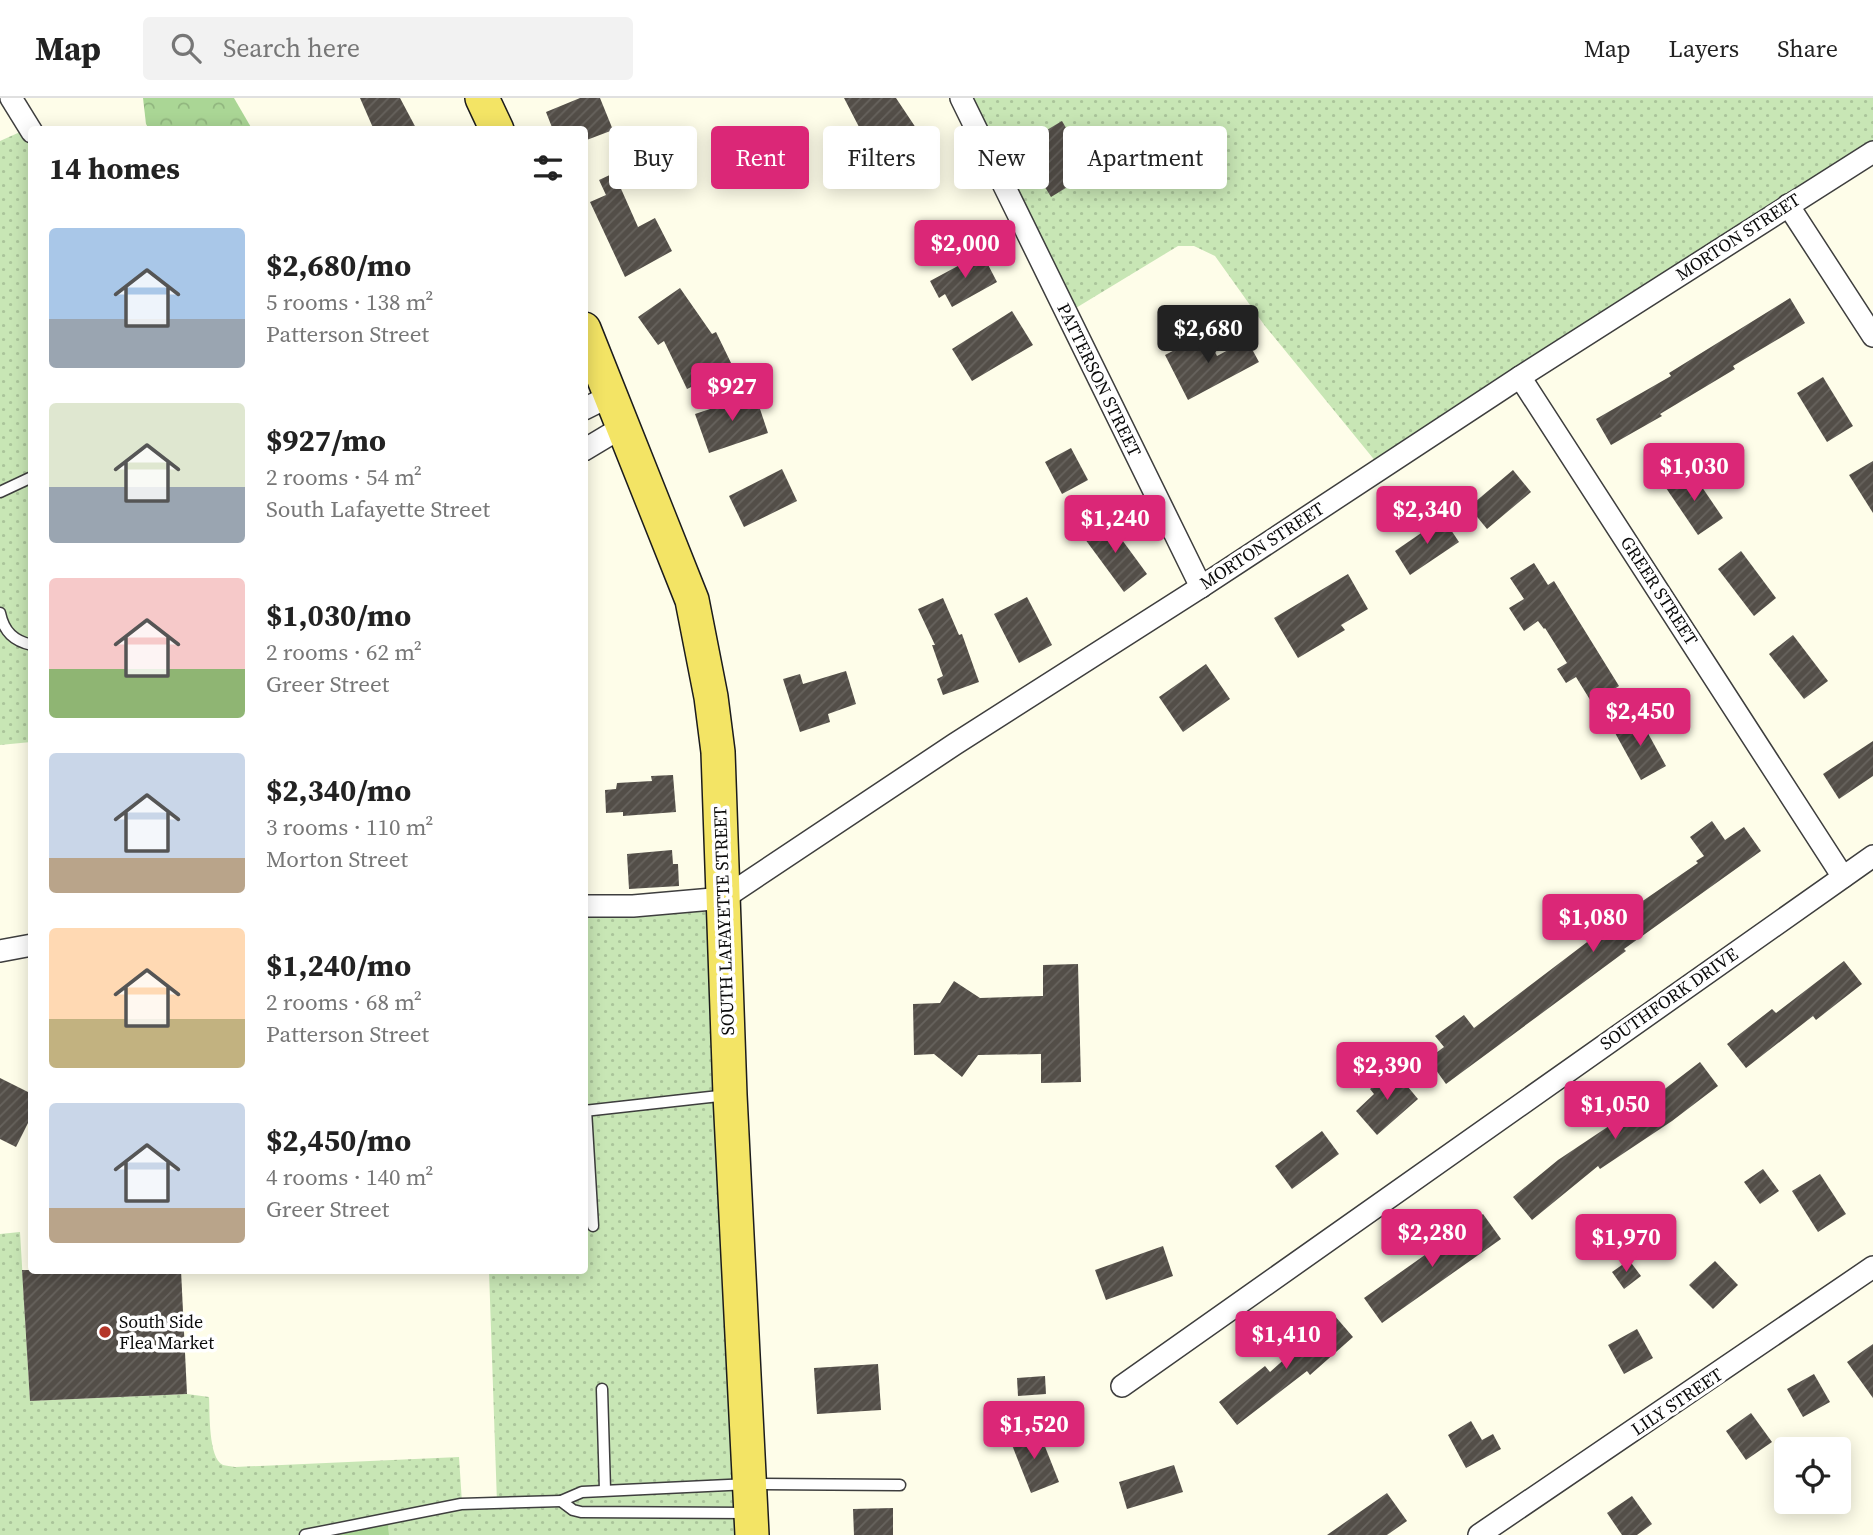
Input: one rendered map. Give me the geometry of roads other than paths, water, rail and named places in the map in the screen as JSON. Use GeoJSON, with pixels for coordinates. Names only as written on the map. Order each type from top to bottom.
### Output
{"type":"FeatureCollection","features":[{"type":"Feature","properties":{"kind":"main road"},"geometry":{"type":"LineString","coordinates":[[482,98],[495,126]]}},
{"type":"Feature","properties":{"kind":"main road","name":"SOUTH LAFAYETTE STREET"},"geometry":{"type":"LineString","coordinates":[[588,350],[598,402],[624,426],[692,600],[711,697],[718,752],[730,1095],[751,1511]]}},
{"type":"Feature","properties":{"kind":"street"},"geometry":{"type":"LineString","coordinates":[[11,98],[28,126]]}},
{"type":"Feature","properties":{"kind":"street","name":"PATTERSON STREET"},"geometry":{"type":"LineString","coordinates":[[961,98],[1200,587]]}},
{"type":"Feature","properties":{"kind":"street","name":"MORTON STREET"},"geometry":{"type":"LineString","coordinates":[[724,898],[955,744],[1520,377],[1873,152]]}},
{"type":"Feature","properties":{"kind":"street"},"geometry":{"type":"LineString","coordinates":[[1788,205],[1873,336]]}},
{"type":"Feature","properties":{"kind":"street","name":"GREER STREET"},"geometry":{"type":"LineString","coordinates":[[1520,377],[1843,877]]}},
{"type":"Feature","properties":{"kind":"street"},"geometry":{"type":"LineString","coordinates":[[588,448],[624,426]]}},
{"type":"Feature","properties":{"kind":"street","name":"SOUTHFORK DRIVE"},"geometry":{"type":"LineString","coordinates":[[1122,1385],[1873,856]]}},
{"type":"Feature","properties":{"kind":"street"},"geometry":{"type":"LineString","coordinates":[[588,906],[633,906],[724,898]]}},
{"type":"Feature","properties":{"kind":"street"},"geometry":{"type":"LineString","coordinates":[[0,951],[28,946]]}},
{"type":"Feature","properties":{"kind":"street","name":"LILY STREET"},"geometry":{"type":"LineString","coordinates":[[1479,1535],[1873,1267]]}},
{"type":"Feature","properties":{"kind":"lane"},"geometry":{"type":"LineString","coordinates":[[0,492],[28,479]]}},
{"type":"Feature","properties":{"kind":"lane"},"geometry":{"type":"LineString","coordinates":[[0,613],[8,633],[17,641],[28,644]]}},
{"type":"Feature","properties":{"kind":"lane"},"geometry":{"type":"LineString","coordinates":[[588,1110],[730,1095]]}},
{"type":"Feature","properties":{"kind":"lane"},"geometry":{"type":"LineString","coordinates":[[588,1154],[593,1226]]}},
{"type":"Feature","properties":{"kind":"lane"},"geometry":{"type":"LineString","coordinates":[[602,1389],[605,1490]]}},
{"type":"Feature","properties":{"kind":"lane"},"geometry":{"type":"LineString","coordinates":[[561,1501],[573,1510],[581,1512],[751,1511],[900,1485]]}},
{"type":"Feature","properties":{"kind":"lane"},"geometry":{"type":"LineString","coordinates":[[305,1535],[461,1504],[561,1501],[577,1493],[605,1490],[751,1511]]}},
{"type":"Feature","properties":{"kind":"place","name":"South Side Flea Market"},"geometry":{"type":"Point","coordinates":[105,1332]}}]}
